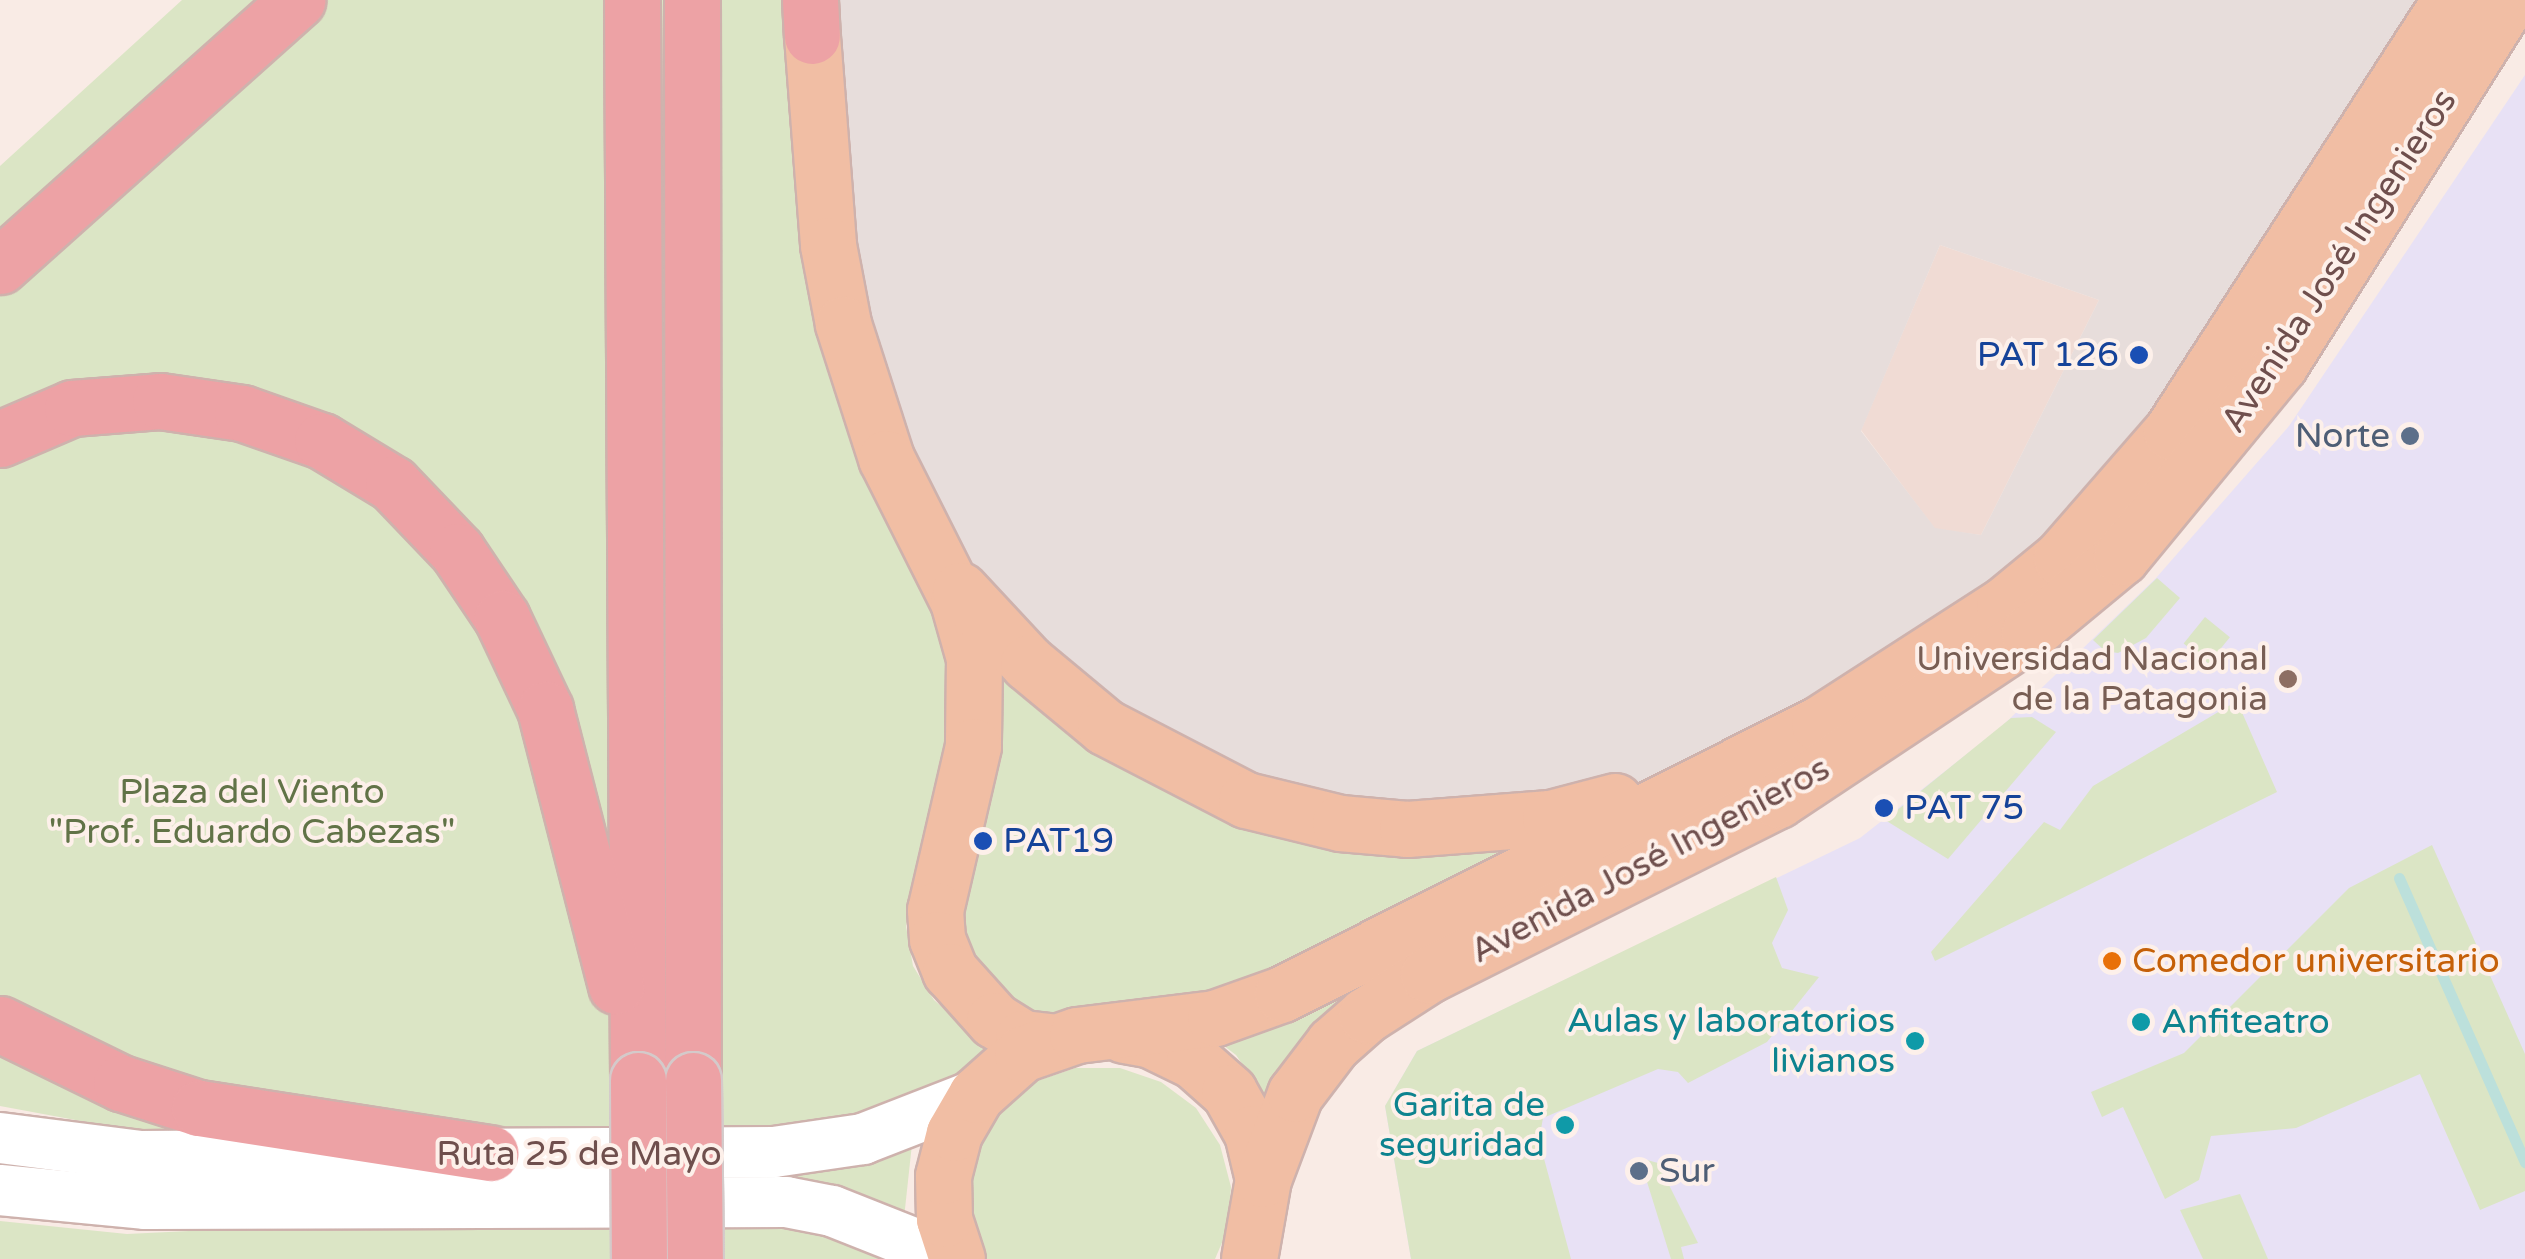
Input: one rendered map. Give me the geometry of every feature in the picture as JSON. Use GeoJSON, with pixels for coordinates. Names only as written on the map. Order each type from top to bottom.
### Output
{"type":"FeatureCollection","features":[{"type":"Feature","properties":{"kind":"highway"},"geometry":{"type":"LineString","coordinates":[[0,266],[298,0]]}},
{"type":"Feature","properties":{"kind":"highway"},"geometry":{"type":"LineString","coordinates":[[632,0],[639,1259]]}},
{"type":"Feature","properties":{"kind":"highway"},"geometry":{"type":"LineString","coordinates":[[692,0],[695,1259]]}},
{"type":"Feature","properties":{"kind":"highway"},"geometry":{"type":"LineString","coordinates":[[0,439],[72,408],[160,401],[242,413],[322,441],[392,484],[458,551],[502,618],[545,709],[576,809],[638,1080]]}},
{"type":"Feature","properties":{"kind":"highway"},"geometry":{"type":"LineString","coordinates":[[0,1024],[121,1083],[198,1108],[492,1153]]}},
{"type":"Feature","properties":{"kind":"main road","name":"Avenida José Ingenieros"},"geometry":{"type":"LineString","coordinates":[[976,1095],[1009,1063],[1050,1042],[1215,1018],[1282,994],[1819,724],[2004,605],[2117,498],[2172,432],[2450,0]]}},
{"type":"Feature","properties":{"kind":"main road","name":"Avenida José Ingenieros"},"geometry":{"type":"LineString","coordinates":[[1258,1230],[1312,1068],[1366,1015],[1428,976],[1778,800],[2029,633],[2122,557],[2280,364],[2509,0]]}},
{"type":"Feature","properties":{"kind":"main road"},"geometry":{"type":"LineString","coordinates":[[811,18],[828,245],[843,324],[886,458],[969,632],[976,724],[935,910],[937,939],[950,971],[994,1020],[1024,1038],[1050,1042]]}},
{"type":"Feature","properties":{"kind":"main road"},"geometry":{"type":"LineString","coordinates":[[939,564],[1028,664],[1127,742],[1246,800],[1340,823],[1441,828],[1550,818],[1662,786],[1819,724]]}},
{"type":"Feature","properties":{"kind":"main road","name":"Avenida José Ingenieros"},"geometry":{"type":"LineString","coordinates":[[1105,1032],[1152,1040],[1194,1060],[1217,1082],[1252,1134],[1258,1230]]}},
{"type":"Feature","properties":{"kind":"main road","name":"Ruta 25 de Mayo"},"geometry":{"type":"LineString","coordinates":[[0,1138],[141,1156],[821,1148],[901,1128],[976,1095]]}},
{"type":"Feature","properties":{"kind":"main road","name":"Ruta 25 de Mayo"},"geometry":{"type":"LineString","coordinates":[[955,1259],[944,1220],[943,1176],[954,1133],[976,1095]]}},
{"type":"Feature","properties":{"kind":"main road","name":"Ruta 25 de Mayo"},"geometry":{"type":"LineString","coordinates":[[0,1190],[146,1204],[786,1202],[832,1211],[955,1259]]}},
{"type":"Feature","properties":{"kind":"shaded area"},"geometry":{"type":"Polygon","coordinates":[[[820,0],[2450,0],[2061,558],[1662,786],[1340,823],[1064,696],[886,458],[820,0]],[[1940,245],[1861,431],[1935,528],[1981,535],[2099,300],[1940,245]]]}},
{"type":"Feature","properties":{"kind":"shaded area","name":"Universidad Nacional de la Patagonia"},"geometry":{"type":"Polygon","coordinates":[[[2525,75],[2525,1259],[1411,1259],[1385,1106],[1417,1051],[1860,838],[2000,728],[2156,578],[2289,426],[2525,75]]]}},
{"type":"Feature","properties":{"kind":"shaded area"},"geometry":{"type":"Polygon","coordinates":[[[1940,245],[2099,300],[1981,535],[1935,529],[1861,430],[1940,245]]]}},
{"type":"Feature","properties":{"kind":"green space","name":"Plaza del Viento \"Prof. Eduardo Cabezas\""},"geometry":{"type":"Polygon","coordinates":[[[182,0],[820,0],[812,36],[906,527],[963,702],[906,926],[913,966],[934,1000],[995,1053],[942,1085],[878,1111],[824,1126],[753,1131],[167,1137],[0,1106],[0,166],[182,0]]]}},
{"type":"Feature","properties":{"kind":"green space"},"geometry":{"type":"Polygon","coordinates":[[[2157,578],[2180,598],[2146,638],[2118,653],[2105,651],[2093,640],[2157,578]]]}},
{"type":"Feature","properties":{"kind":"green space"},"geometry":{"type":"Polygon","coordinates":[[[2205,617],[2230,637],[2208,664],[2184,643],[2205,617]]]}},
{"type":"Feature","properties":{"kind":"green space"},"geometry":{"type":"Polygon","coordinates":[[[985,635],[1204,799],[1577,826],[1204,1002],[1028,1018],[969,972],[953,904],[985,635]]]}},
{"type":"Feature","properties":{"kind":"green space"},"geometry":{"type":"Polygon","coordinates":[[[2237,701],[2277,792],[1935,961],[1931,952],[2044,822],[2060,830],[2093,786],[2237,701]]]}},
{"type":"Feature","properties":{"kind":"green space"},"geometry":{"type":"Polygon","coordinates":[[[2032,717],[2056,732],[1948,859],[1885,820],[2011,718],[2032,717]]]}},
{"type":"Feature","properties":{"kind":"green space"},"geometry":{"type":"Polygon","coordinates":[[[2432,845],[2525,1054],[2525,1191],[2480,1210],[2420,1074],[2296,1128],[2211,1136],[2199,1180],[2165,1199],[2123,1107],[2102,1117],[2091,1092],[2184,1053],[2349,888],[2432,845]]]}},
{"type":"Feature","properties":{"kind":"green space"},"geometry":{"type":"Polygon","coordinates":[[[1776,877],[1788,910],[1772,943],[1782,968],[1819,977],[1767,1042],[1688,1083],[1678,1072],[1658,1069],[1543,1118],[1539,1140],[1571,1259],[1411,1259],[1385,1106],[1417,1051],[1776,877]]]}},
{"type":"Feature","properties":{"kind":"green space"},"geometry":{"type":"Polygon","coordinates":[[[1346,993],[1289,1056],[1268,1101],[1236,1055],[1211,1036],[1346,993]]]}},
{"type":"Feature","properties":{"kind":"green space"},"geometry":{"type":"Polygon","coordinates":[[[1075,1068],[1120,1068],[1161,1082],[1196,1108],[1220,1145],[1231,1187],[1227,1231],[1215,1259],[981,1259],[965,1188],[976,1146],[1000,1109],[1034,1082],[1075,1068]]]}},
{"type":"Feature","properties":{"kind":"green space"},"geometry":{"type":"Polygon","coordinates":[[[912,1144],[904,1218],[89,1179],[0,1165],[0,1150],[912,1144]]]}},
{"type":"Feature","properties":{"kind":"green space"},"geometry":{"type":"Polygon","coordinates":[[[1647,1160],[1658,1163],[1698,1243],[1681,1247],[1684,1259],[1671,1259],[1643,1169],[1647,1160]]]}},
{"type":"Feature","properties":{"kind":"green space"},"geometry":{"type":"Polygon","coordinates":[[[2240,1194],[2268,1259],[2203,1259],[2180,1210],[2240,1194]]]}},
{"type":"Feature","properties":{"kind":"green space"},"geometry":{"type":"Polygon","coordinates":[[[545,1214],[808,1223],[891,1259],[0,1259],[0,1221],[127,1234],[545,1214]]]}},
{"type":"Feature","properties":{"kind":"waterway"},"geometry":{"type":"LineString","coordinates":[[2399,878],[2525,1162]]}},
{"type":"Feature","properties":{"kind":"place","name":"PAT 126"},"geometry":{"type":"Point","coordinates":[2139,355]}},
{"type":"Feature","properties":{"kind":"place","name":"Norte"},"geometry":{"type":"Point","coordinates":[2410,436]}},
{"type":"Feature","properties":{"kind":"place","name":"Universidad Nacional de la Patagonia"},"geometry":{"type":"Point","coordinates":[2288,679]}},
{"type":"Feature","properties":{"kind":"place","name":"PAT 75"},"geometry":{"type":"Point","coordinates":[1884,808]}},
{"type":"Feature","properties":{"kind":"place","name":"PAT19"},"geometry":{"type":"Point","coordinates":[983,841]}},
{"type":"Feature","properties":{"kind":"place","name":"Comedor universitario"},"geometry":{"type":"Point","coordinates":[2112,961]}},
{"type":"Feature","properties":{"kind":"place","name":"Anfiteatro"},"geometry":{"type":"Point","coordinates":[2141,1022]}},
{"type":"Feature","properties":{"kind":"place","name":"Aulas y laboratorios livianos"},"geometry":{"type":"Point","coordinates":[1915,1041]}},
{"type":"Feature","properties":{"kind":"place","name":"Garita de seguridad"},"geometry":{"type":"Point","coordinates":[1565,1125]}},
{"type":"Feature","properties":{"kind":"place","name":"Sur"},"geometry":{"type":"Point","coordinates":[1639,1171]}}]}
